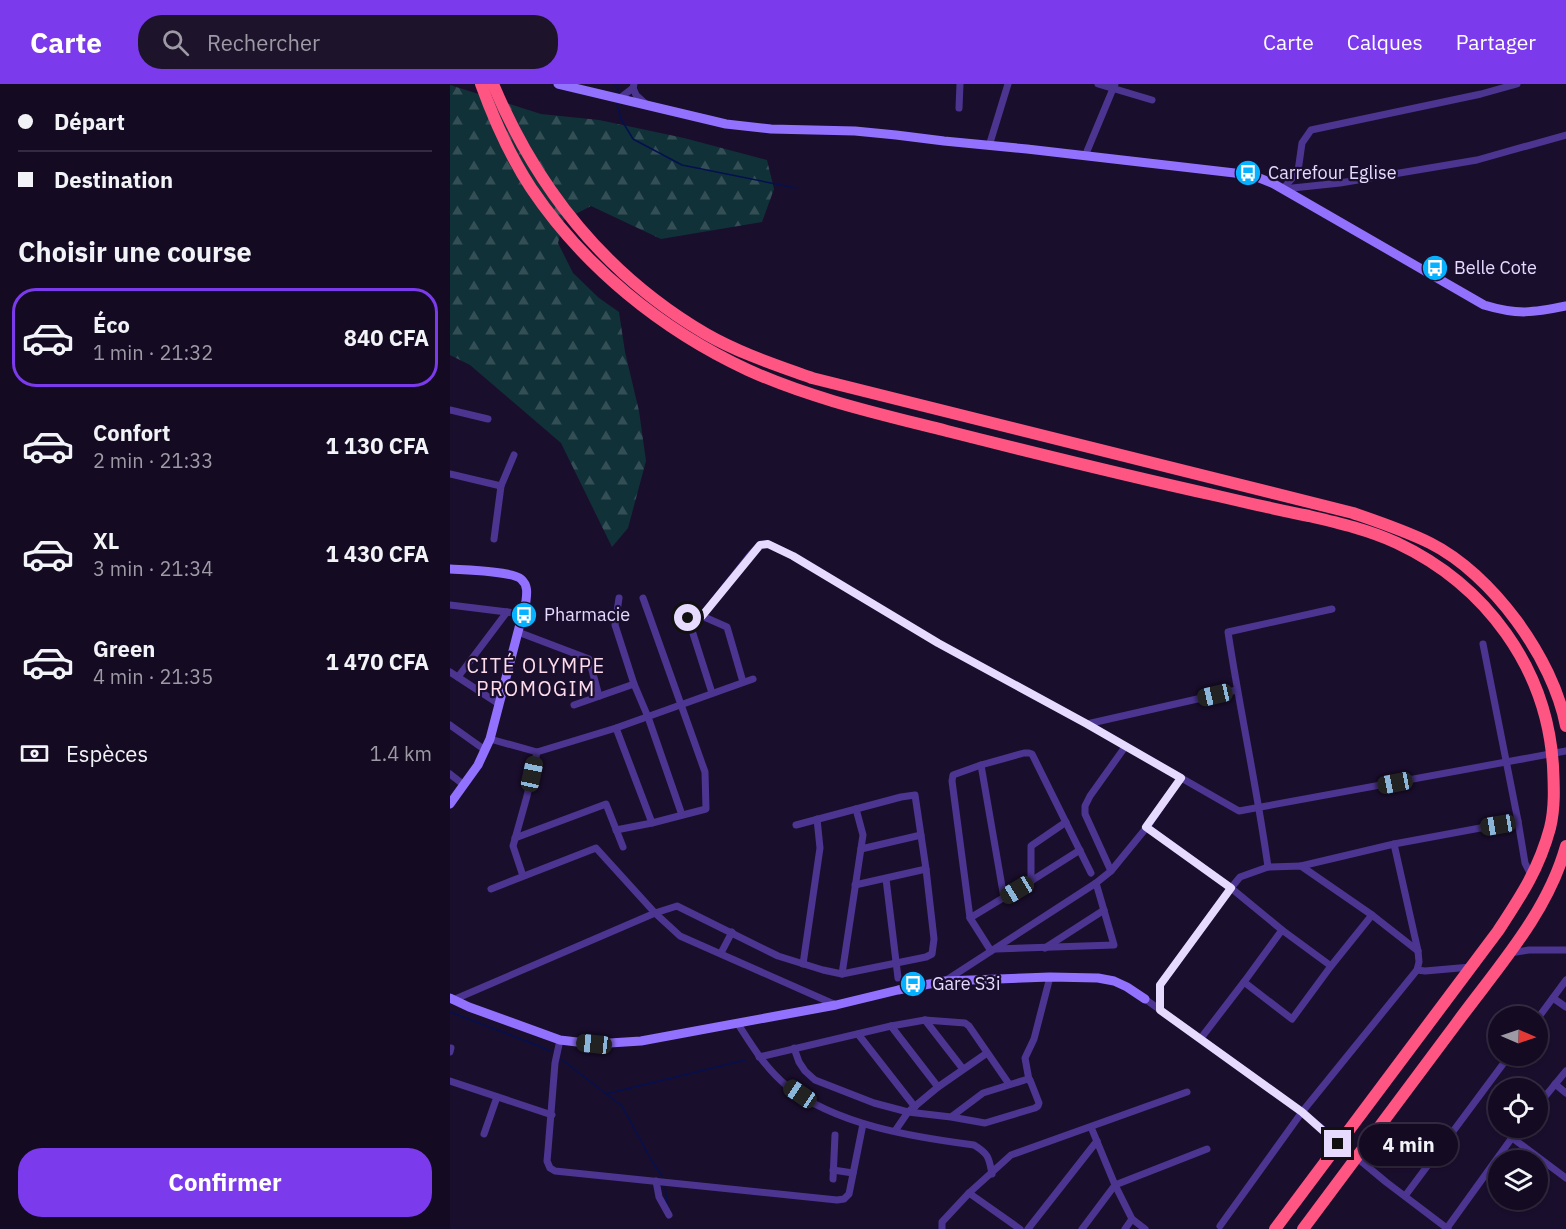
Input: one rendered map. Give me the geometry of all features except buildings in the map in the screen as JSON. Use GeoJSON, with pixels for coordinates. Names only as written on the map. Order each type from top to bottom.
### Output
{"type":"FeatureCollection","features":[{"type":"Feature","properties":{"kind":"highway"},"geometry":{"type":"LineString","coordinates":[[481,84],[488,105],[511,152],[531,187],[560,226],[597,267],[628,294],[701,345],[748,369],[806,393],[836,402],[1098,469],[1350,526],[1395,542],[1456,579],[1480,600],[1502,626],[1516,647],[1546,716],[1552,754],[1554,790],[1551,824],[1544,847],[1532,878],[1498,931],[1275,1229]]}},
{"type":"Feature","properties":{"kind":"highway"},"geometry":{"type":"LineString","coordinates":[[493,84],[542,179],[576,225],[610,262],[665,306],[707,334],[761,360],[812,378],[1353,513],[1432,544],[1465,566],[1490,590],[1529,638],[1558,694],[1566,726]]}},
{"type":"Feature","properties":{"kind":"highway"},"geometry":{"type":"LineString","coordinates":[[1303,1229],[1510,952],[1542,903],[1566,846]]}},
{"type":"Feature","properties":{"kind":"street"},"geometry":{"type":"LineString","coordinates":[[558,84],[746,127],[865,132],[1242,173],[1262,178],[1283,189],[1484,305],[1503,311],[1523,313],[1566,306]]}},
{"type":"Feature","properties":{"kind":"street"},"geometry":{"type":"LineString","coordinates":[[959,108],[960,84]]}},
{"type":"Feature","properties":{"kind":"street"},"geometry":{"type":"LineString","coordinates":[[989,146],[1008,84]]}},
{"type":"Feature","properties":{"kind":"street"},"geometry":{"type":"LineString","coordinates":[[1098,84],[1114,86],[1152,99]]}},
{"type":"Feature","properties":{"kind":"street"},"geometry":{"type":"LineString","coordinates":[[1283,189],[1298,171],[1302,143],[1311,130],[1481,94],[1517,84]]}},
{"type":"Feature","properties":{"kind":"street"},"geometry":{"type":"LineString","coordinates":[[620,98],[634,86],[636,95],[646,104]]}},
{"type":"Feature","properties":{"kind":"street"},"geometry":{"type":"LineString","coordinates":[[1085,156],[1114,86]]}},
{"type":"Feature","properties":{"kind":"street"},"geometry":{"type":"LineString","coordinates":[[1283,189],[1340,183],[1477,160],[1566,135]]}},
{"type":"Feature","properties":{"kind":"street"},"geometry":{"type":"LineString","coordinates":[[450,410],[488,419]]}},
{"type":"Feature","properties":{"kind":"street"},"geometry":{"type":"LineString","coordinates":[[494,539],[501,486],[514,455]]}},
{"type":"Feature","properties":{"kind":"street"},"geometry":{"type":"LineString","coordinates":[[450,474],[501,486]]}},
{"type":"Feature","properties":{"kind":"street"},"geometry":{"type":"LineString","coordinates":[[702,616],[755,549],[760,545],[768,544],[806,564],[938,643],[1087,724],[1239,811],[1566,752]]}},
{"type":"Feature","properties":{"kind":"street"},"geometry":{"type":"LineString","coordinates":[[450,568],[518,576],[525,583],[528,591],[490,739],[478,765],[450,804]]}},
{"type":"Feature","properties":{"kind":"street"},"geometry":{"type":"LineString","coordinates":[[619,598],[615,626],[682,815]]}},
{"type":"Feature","properties":{"kind":"street"},"geometry":{"type":"LineString","coordinates":[[616,830],[652,824],[706,808],[705,772],[643,598]]}},
{"type":"Feature","properties":{"kind":"street"},"geometry":{"type":"LineString","coordinates":[[450,605],[523,614]]}},
{"type":"Feature","properties":{"kind":"street"},"geometry":{"type":"LineString","coordinates":[[1268,867],[1260,808],[1228,632],[1332,609]]}},
{"type":"Feature","properties":{"kind":"street"},"geometry":{"type":"LineString","coordinates":[[458,677],[507,612]]}},
{"type":"Feature","properties":{"kind":"street"},"geometry":{"type":"LineString","coordinates":[[712,693],[688,618],[702,616],[727,627],[743,682]]}},
{"type":"Feature","properties":{"kind":"street"},"geometry":{"type":"LineString","coordinates":[[518,632],[589,659],[600,696]]}},
{"type":"Feature","properties":{"kind":"street"},"geometry":{"type":"LineString","coordinates":[[1483,644],[1525,863],[1532,878]]}},
{"type":"Feature","properties":{"kind":"street"},"geometry":{"type":"LineString","coordinates":[[450,672],[499,704]]}},
{"type":"Feature","properties":{"kind":"street"},"geometry":{"type":"LineString","coordinates":[[490,739],[537,752],[616,728],[753,679]]}},
{"type":"Feature","properties":{"kind":"street"},"geometry":{"type":"LineString","coordinates":[[574,705],[634,684]]}},
{"type":"Feature","properties":{"kind":"street"},"geometry":{"type":"LineString","coordinates":[[1087,724],[1237,690]]}},
{"type":"Feature","properties":{"kind":"street"},"geometry":{"type":"LineString","coordinates":[[450,725],[485,750]]}},
{"type":"Feature","properties":{"kind":"street"},"geometry":{"type":"LineString","coordinates":[[616,728],[652,824]]}},
{"type":"Feature","properties":{"kind":"street"},"geometry":{"type":"LineString","coordinates":[[1111,871],[1085,814],[1085,806],[1125,747]]}},
{"type":"Feature","properties":{"kind":"street"},"geometry":{"type":"LineString","coordinates":[[523,876],[513,846],[537,752]]}},
{"type":"Feature","properties":{"kind":"street"},"geometry":{"type":"LineString","coordinates":[[993,950],[970,918],[953,775],[1024,753],[1032,754],[1091,873]]}},
{"type":"Feature","properties":{"kind":"street"},"geometry":{"type":"LineString","coordinates":[[981,765],[1004,898]]}},
{"type":"Feature","properties":{"kind":"street"},"geometry":{"type":"LineString","coordinates":[[450,774],[464,785]]}},
{"type":"Feature","properties":{"kind":"street"},"geometry":{"type":"LineString","coordinates":[[945,981],[1111,871],[1181,778]]}},
{"type":"Feature","properties":{"kind":"street"},"geometry":{"type":"LineString","coordinates":[[451,999],[655,913],[677,906],[778,956],[842,974],[932,954],[934,939],[915,795],[902,796],[796,825]]}},
{"type":"Feature","properties":{"kind":"street"},"geometry":{"type":"LineString","coordinates":[[515,838],[606,804],[623,847]]}},
{"type":"Feature","properties":{"kind":"street"},"geometry":{"type":"LineString","coordinates":[[842,974],[863,835],[856,808]]}},
{"type":"Feature","properties":{"kind":"street"},"geometry":{"type":"LineString","coordinates":[[803,964],[820,848],[817,819]]}},
{"type":"Feature","properties":{"kind":"street"},"geometry":{"type":"LineString","coordinates":[[1160,1010],[1160,985],[1240,877],[1268,867],[1300,866],[1394,844],[1518,821]]}},
{"type":"Feature","properties":{"kind":"street"},"geometry":{"type":"LineString","coordinates":[[1031,881],[1031,846],[1066,822]]}},
{"type":"Feature","properties":{"kind":"street"},"geometry":{"type":"LineString","coordinates":[[1146,827],[1231,888],[1331,966]]}},
{"type":"Feature","properties":{"kind":"street"},"geometry":{"type":"LineString","coordinates":[[861,849],[921,835]]}},
{"type":"Feature","properties":{"kind":"street"},"geometry":{"type":"LineString","coordinates":[[1220,1226],[1302,1112],[1417,970],[1418,951],[1394,844]]}},
{"type":"Feature","properties":{"kind":"street"},"geometry":{"type":"LineString","coordinates":[[491,889],[596,848],[655,913],[680,936],[836,1005]]}},
{"type":"Feature","properties":{"kind":"street"},"geometry":{"type":"LineString","coordinates":[[970,918],[1080,850]]}},
{"type":"Feature","properties":{"kind":"street"},"geometry":{"type":"LineString","coordinates":[[1300,866],[1372,915],[1418,951]]}},
{"type":"Feature","properties":{"kind":"street"},"geometry":{"type":"LineString","coordinates":[[855,885],[926,869]]}},
{"type":"Feature","properties":{"kind":"street"},"geometry":{"type":"LineString","coordinates":[[886,879],[898,978]]}},
{"type":"Feature","properties":{"kind":"street"},"geometry":{"type":"LineString","coordinates":[[993,950],[1114,945],[1096,883]]}},
{"type":"Feature","properties":{"kind":"street"},"geometry":{"type":"LineString","coordinates":[[1045,948],[1104,910]]}},
{"type":"Feature","properties":{"kind":"street"},"geometry":{"type":"LineString","coordinates":[[1244,982],[1292,1018],[1372,915]]}},
{"type":"Feature","properties":{"kind":"street"},"geometry":{"type":"LineString","coordinates":[[1201,1038],[1282,930]]}},
{"type":"Feature","properties":{"kind":"street"},"geometry":{"type":"LineString","coordinates":[[721,953],[732,932]]}},
{"type":"Feature","properties":{"kind":"street"},"geometry":{"type":"LineString","coordinates":[[1510,952],[1566,950]]}},
{"type":"Feature","properties":{"kind":"street"},"geometry":{"type":"LineString","coordinates":[[1417,970],[1471,967]]}},
{"type":"Feature","properties":{"kind":"street"},"geometry":{"type":"LineString","coordinates":[[451,999],[560,1040],[594,1044],[641,1041],[738,1024],[945,981],[1050,977],[1098,978],[1114,981],[1127,987],[1201,1038],[1302,1112],[1338,1144],[1448,1228],[1510,1138]]}},
{"type":"Feature","properties":{"kind":"street"},"geometry":{"type":"LineString","coordinates":[[794,1048],[799,1062],[815,1080],[874,1103],[908,1112],[985,1123],[1038,1106],[1039,1103],[1029,1080],[1025,1058],[1034,1039],[1050,977]]}},
{"type":"Feature","properties":{"kind":"street"},"geometry":{"type":"LineString","coordinates":[[1547,1006],[1566,980]]}},
{"type":"Feature","properties":{"kind":"street"},"geometry":{"type":"LineString","coordinates":[[1553,998],[1566,1008]]}},
{"type":"Feature","properties":{"kind":"street"},"geometry":{"type":"LineString","coordinates":[[759,1057],[925,1020],[967,1024],[1009,1084]]}},
{"type":"Feature","properties":{"kind":"street"},"geometry":{"type":"LineString","coordinates":[[925,1020],[963,1069]]}},
{"type":"Feature","properties":{"kind":"street"},"geometry":{"type":"LineString","coordinates":[[738,1024],[759,1057],[786,1085],[814,1104],[863,1124],[974,1144],[985,1151],[992,1174]]}},
{"type":"Feature","properties":{"kind":"street"},"geometry":{"type":"LineString","coordinates":[[891,1026],[938,1087]]}},
{"type":"Feature","properties":{"kind":"street"},"geometry":{"type":"LineString","coordinates":[[858,1034],[915,1107]]}},
{"type":"Feature","properties":{"kind":"street"},"geometry":{"type":"LineString","coordinates":[[560,1040],[555,1063],[547,1161],[550,1168],[555,1171],[844,1199],[849,1194],[863,1124]]}},
{"type":"Feature","properties":{"kind":"street"},"geometry":{"type":"LineString","coordinates":[[895,1131],[908,1112],[938,1087],[987,1053]]}},
{"type":"Feature","properties":{"kind":"street"},"geometry":{"type":"LineString","coordinates":[[1405,1196],[1502,1066]]}},
{"type":"Feature","properties":{"kind":"street"},"geometry":{"type":"LineString","coordinates":[[1548,1093],[1566,1071]]}},
{"type":"Feature","properties":{"kind":"street"},"geometry":{"type":"LineString","coordinates":[[951,1117],[983,1093],[1029,1080]]}},
{"type":"Feature","properties":{"kind":"street"},"geometry":{"type":"LineString","coordinates":[[450,1081],[552,1115]]}},
{"type":"Feature","properties":{"kind":"street"},"geometry":{"type":"LineString","coordinates":[[1555,1084],[1566,1093]]}},
{"type":"Feature","properties":{"kind":"street"},"geometry":{"type":"LineString","coordinates":[[942,1229],[942,1222],[969,1193],[1011,1155],[1187,1092]]}},
{"type":"Feature","properties":{"kind":"street"},"geometry":{"type":"LineString","coordinates":[[484,1134],[497,1097]]}},
{"type":"Feature","properties":{"kind":"street"},"geometry":{"type":"LineString","coordinates":[[1091,1127],[1132,1219],[1145,1229]]}},
{"type":"Feature","properties":{"kind":"street"},"geometry":{"type":"LineString","coordinates":[[833,1179],[835,1136]]}},
{"type":"Feature","properties":{"kind":"street"},"geometry":{"type":"LineString","coordinates":[[1512,1138],[1566,1178]]}},
{"type":"Feature","properties":{"kind":"street"},"geometry":{"type":"LineString","coordinates":[[1028,1229],[1097,1141]]}},
{"type":"Feature","properties":{"kind":"street"},"geometry":{"type":"LineString","coordinates":[[1082,1229],[1115,1185],[1207,1149]]}},
{"type":"Feature","properties":{"kind":"street"},"geometry":{"type":"LineString","coordinates":[[833,1170],[853,1173]]}},
{"type":"Feature","properties":{"kind":"street"},"geometry":{"type":"LineString","coordinates":[[656,1181],[659,1197],[669,1215]]}},
{"type":"Feature","properties":{"kind":"street"},"geometry":{"type":"LineString","coordinates":[[969,1193],[1020,1229]]}},
{"type":"Feature","properties":{"kind":"street"},"geometry":{"type":"LineString","coordinates":[[1125,1229],[1132,1219]]}},
{"type":"Feature","properties":{"kind":"green space"},"geometry":{"type":"Polygon","coordinates":[[[450,85],[541,114],[599,120],[684,138],[767,160],[774,189],[762,222],[661,239],[591,206],[564,220],[558,243],[573,273],[599,298],[619,312],[625,352],[639,411],[646,461],[628,528],[612,547],[561,443],[470,365],[450,355],[450,85]]]}},
{"type":"Feature","properties":{"kind":"waterway"},"geometry":{"type":"LineString","coordinates":[[615,84],[618,89],[617,94]]}},
{"type":"Feature","properties":{"kind":"waterway"},"geometry":{"type":"LineString","coordinates":[[617,104],[621,119],[633,139],[682,165],[796,188]]}},
{"type":"Feature","properties":{"kind":"waterway"},"geometry":{"type":"LineString","coordinates":[[450,1012],[550,1051]]}},
{"type":"Feature","properties":{"kind":"waterway"},"geometry":{"type":"LineString","coordinates":[[561,1059],[622,1106],[662,1176]]}},
{"type":"Feature","properties":{"kind":"waterway"},"geometry":{"type":"LineString","coordinates":[[606,1094],[745,1060]]}},
{"type":"Feature","properties":{"kind":"waterway"},"geometry":{"type":"LineString","coordinates":[[665,1187],[668,1208]]}},
{"type":"Feature","properties":{"kind":"place","name":"Carrefour Eglise"},"geometry":{"type":"Point","coordinates":[1248,173]}},
{"type":"Feature","properties":{"kind":"place","name":"Belle Cote"},"geometry":{"type":"Point","coordinates":[1435,268]}},
{"type":"Feature","properties":{"kind":"place","name":"Pharmacie"},"geometry":{"type":"Point","coordinates":[524,615]}},
{"type":"Feature","properties":{"kind":"place","name":"Gare S3i"},"geometry":{"type":"Point","coordinates":[913,984]}},
{"type":"Feature","properties":{"kind":"district","name":"CITÉ OLYMPE PROMOGIM"},"geometry":{"type":"Point","coordinates":[536,678]}},
{"type":"Feature","properties":{"kind":"route"},"geometry":{"type":"LineString","coordinates":[[688,618],[702,616],[751,554],[760,545],[768,544],[793,556],[938,643],[1181,778],[1146,827],[1231,888],[1160,985],[1160,1010],[1302,1112],[1338,1144]]}}]}
